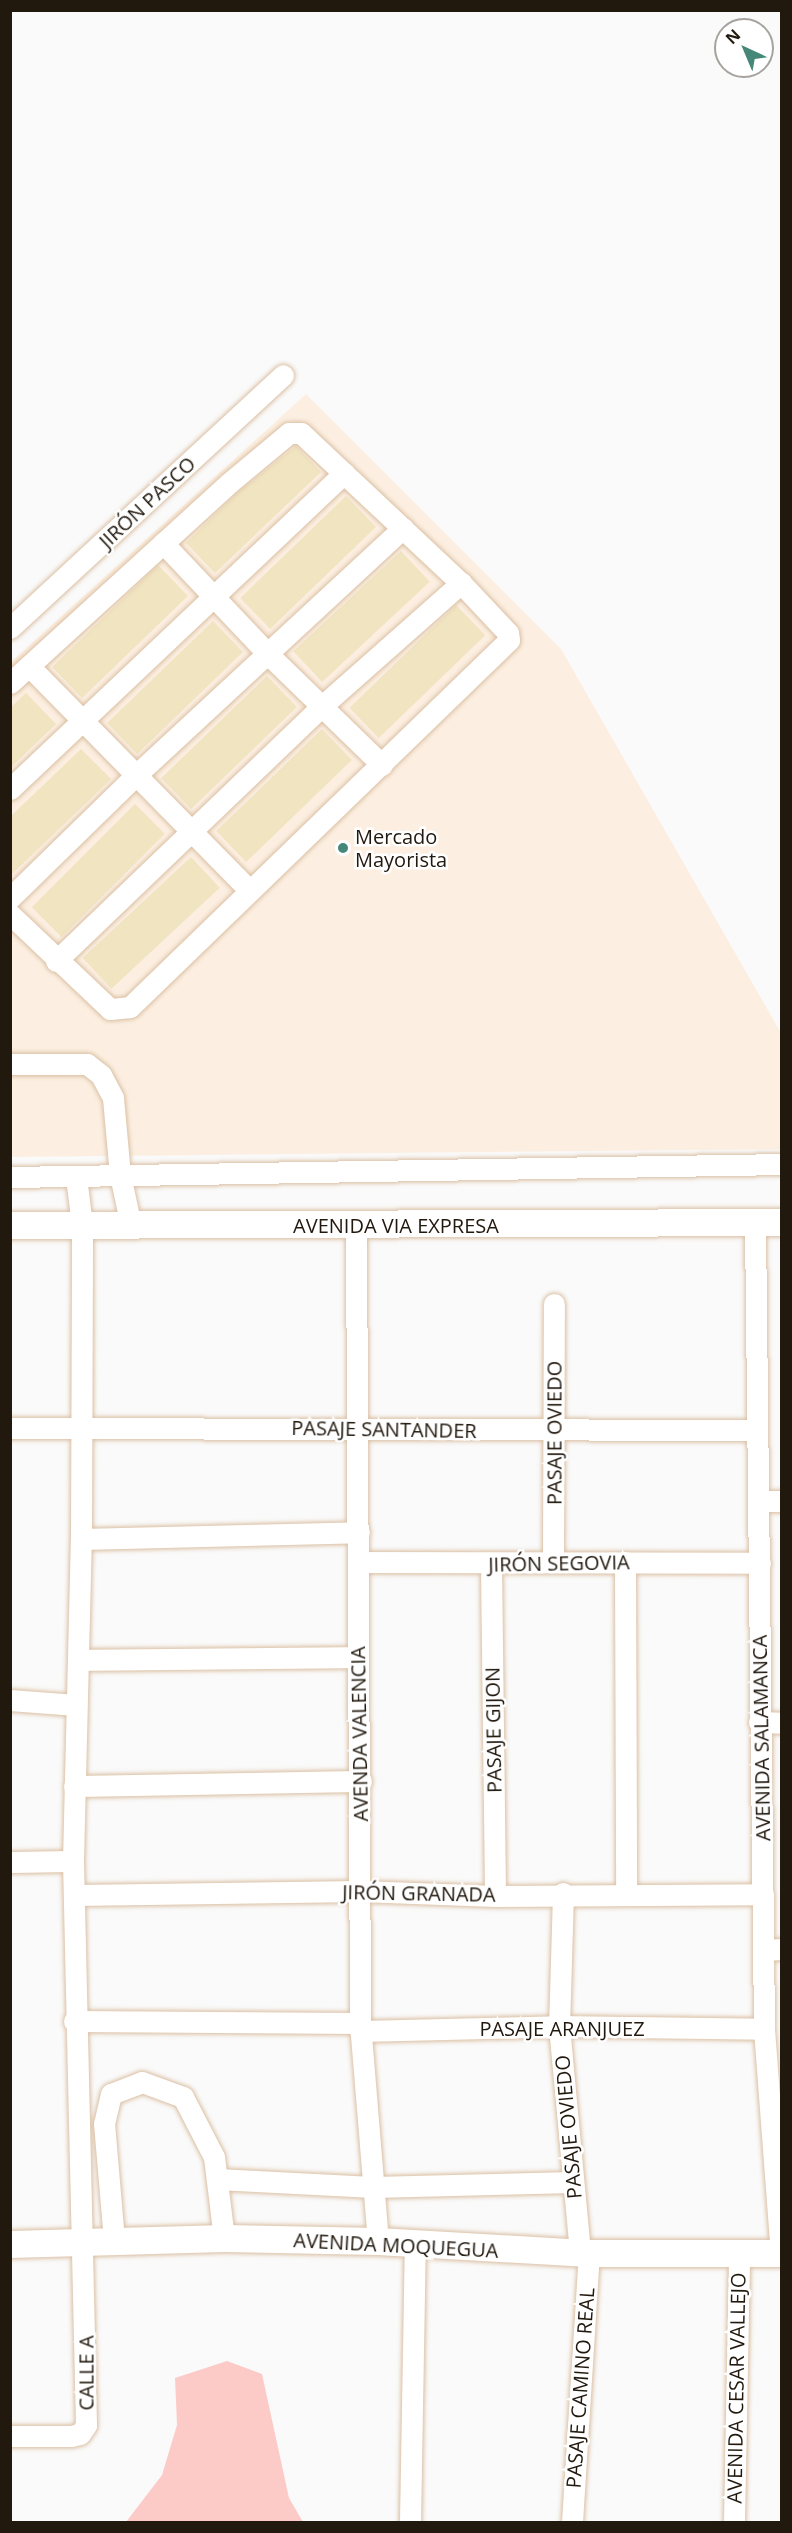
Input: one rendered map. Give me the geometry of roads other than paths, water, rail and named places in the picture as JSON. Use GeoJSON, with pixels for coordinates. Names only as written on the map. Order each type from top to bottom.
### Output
{"type":"FeatureCollection","features":[{"type":"Feature","properties":{"kind":"main road","name":"AVENIDA VIA EXPRESA"},"geometry":{"type":"LineString","coordinates":[[10,1225],[356,1226],[768,1222]]}},
{"type":"Feature","properties":{"kind":"main road","name":"AVENIDA MOQUEGUA"},"geometry":{"type":"LineString","coordinates":[[10,2244],[85,2240],[224,2238],[378,2241],[415,2245],[584,2253],[781,2253]]}},
{"type":"Feature","properties":{"kind":"street","name":"JIRÓN PASCO"},"geometry":{"type":"LineString","coordinates":[[10,628],[283,375]]}},
{"type":"Feature","properties":{"kind":"street"},"geometry":{"type":"LineString","coordinates":[[10,683],[163,543],[289,434],[301,433],[403,528],[461,583],[508,633],[509,640],[130,1007],[110,1009],[10,914]]}},
{"type":"Feature","properties":{"kind":"street"},"geometry":{"type":"LineString","coordinates":[[10,789],[344,473]]}},
{"type":"Feature","properties":{"kind":"street"},"geometry":{"type":"LineString","coordinates":[[10,898],[135,776],[403,528]]}},
{"type":"Feature","properties":{"kind":"street"},"geometry":{"type":"LineString","coordinates":[[163,543],[268,654],[382,765]]}},
{"type":"Feature","properties":{"kind":"street"},"geometry":{"type":"LineString","coordinates":[[56,960],[322,706],[461,583]]}},
{"type":"Feature","properties":{"kind":"street"},"geometry":{"type":"LineString","coordinates":[[29,666],[250,891]]}},
{"type":"Feature","properties":{"kind":"street"},"geometry":{"type":"LineString","coordinates":[[10,1064],[87,1064],[101,1075],[113,1098],[120,1175],[131,1226]]}},
{"type":"Feature","properties":{"kind":"street"},"geometry":{"type":"LineString","coordinates":[[10,1177],[782,1164]]}},
{"type":"Feature","properties":{"kind":"street"},"geometry":{"type":"LineString","coordinates":[[76,1177],[82,1225],[81,1539],[73,1861],[74,2021],[85,2240]]}},
{"type":"Feature","properties":{"kind":"street","name":"AVENIDA SALAMANCA"},"geometry":{"type":"LineString","coordinates":[[768,1222],[757,1430],[760,1563],[759,1722],[763,1894],[772,1949],[764,2029],[781,2253]]}},
{"type":"Feature","properties":{"kind":"street","name":"AVENDA VALENCIA"},"geometry":{"type":"LineString","coordinates":[[356,1226],[355,1428],[359,1532],[358,1657],[361,1781],[360,2027],[378,2241]]}},
{"type":"Feature","properties":{"kind":"street","name":"PASAJE OVIEDO"},"geometry":{"type":"LineString","coordinates":[[554,1304],[554,1562]]}},
{"type":"Feature","properties":{"kind":"street","name":"PASAJE SANTANDER"},"geometry":{"type":"LineString","coordinates":[[10,1428],[757,1430]]}},
{"type":"Feature","properties":{"kind":"street"},"geometry":{"type":"LineString","coordinates":[[759,1501],[782,1501]]}},
{"type":"Feature","properties":{"kind":"street"},"geometry":{"type":"LineString","coordinates":[[81,1539],[359,1532]]}},
{"type":"Feature","properties":{"kind":"street","name":"JIRÓN SEGOVIA"},"geometry":{"type":"LineString","coordinates":[[359,1562],[491,1565],[554,1562],[760,1563]]}},
{"type":"Feature","properties":{"kind":"street"},"geometry":{"type":"LineString","coordinates":[[625,1562],[626,1893]]}},
{"type":"Feature","properties":{"kind":"street","name":"PASAJE GIJON"},"geometry":{"type":"LineString","coordinates":[[491,1565],[495,1896]]}},
{"type":"Feature","properties":{"kind":"street"},"geometry":{"type":"LineString","coordinates":[[79,1660],[358,1657]]}},
{"type":"Feature","properties":{"kind":"street"},"geometry":{"type":"LineString","coordinates":[[10,1700],[76,1705]]}},
{"type":"Feature","properties":{"kind":"street"},"geometry":{"type":"LineString","coordinates":[[759,1722],[782,1723]]}},
{"type":"Feature","properties":{"kind":"street"},"geometry":{"type":"LineString","coordinates":[[74,1786],[361,1781]]}},
{"type":"Feature","properties":{"kind":"street"},"geometry":{"type":"LineString","coordinates":[[10,1862],[73,1861]]}},
{"type":"Feature","properties":{"kind":"street","name":"JIRÓN GRANADA"},"geometry":{"type":"LineString","coordinates":[[75,1895],[360,1891],[495,1896],[563,1893],[763,1894]]}},
{"type":"Feature","properties":{"kind":"street","name":"PASAJE OVIEDO"},"geometry":{"type":"LineString","coordinates":[[563,1893],[559,2026],[573,2182],[584,2253]]}},
{"type":"Feature","properties":{"kind":"street","name":"PASAJE ARANJUEZ"},"geometry":{"type":"LineString","coordinates":[[74,2021],[360,2027],[559,2026],[764,2029]]}},
{"type":"Feature","properties":{"kind":"street"},"geometry":{"type":"LineString","coordinates":[[77,2084],[111,2094],[142,2082],[183,2097],[214,2157],[224,2238]]}},
{"type":"Feature","properties":{"kind":"street"},"geometry":{"type":"LineString","coordinates":[[111,2094],[104,2124],[114,2240]]}},
{"type":"Feature","properties":{"kind":"street"},"geometry":{"type":"LineString","coordinates":[[217,2179],[374,2187],[573,2182]]}},
{"type":"Feature","properties":{"kind":"street","name":"CALLE A"},"geometry":{"type":"LineString","coordinates":[[10,2436],[71,2436],[80,2433],[86,2425],[85,2240]]}},
{"type":"Feature","properties":{"kind":"street"},"geometry":{"type":"LineString","coordinates":[[411,2523],[415,2245]]}},
{"type":"Feature","properties":{"kind":"street","name":"PASAJE CAMINO REAL"},"geometry":{"type":"LineString","coordinates":[[572,2523],[584,2253]]}},
{"type":"Feature","properties":{"kind":"street","name":"AVENIDA CESAR VALLEJO"},"geometry":{"type":"LineString","coordinates":[[734,2523],[739,2253]]}},
{"type":"Feature","properties":{"kind":"place","name":"Mercado Mayorista"},"geometry":{"type":"Point","coordinates":[343,848]}}]}
